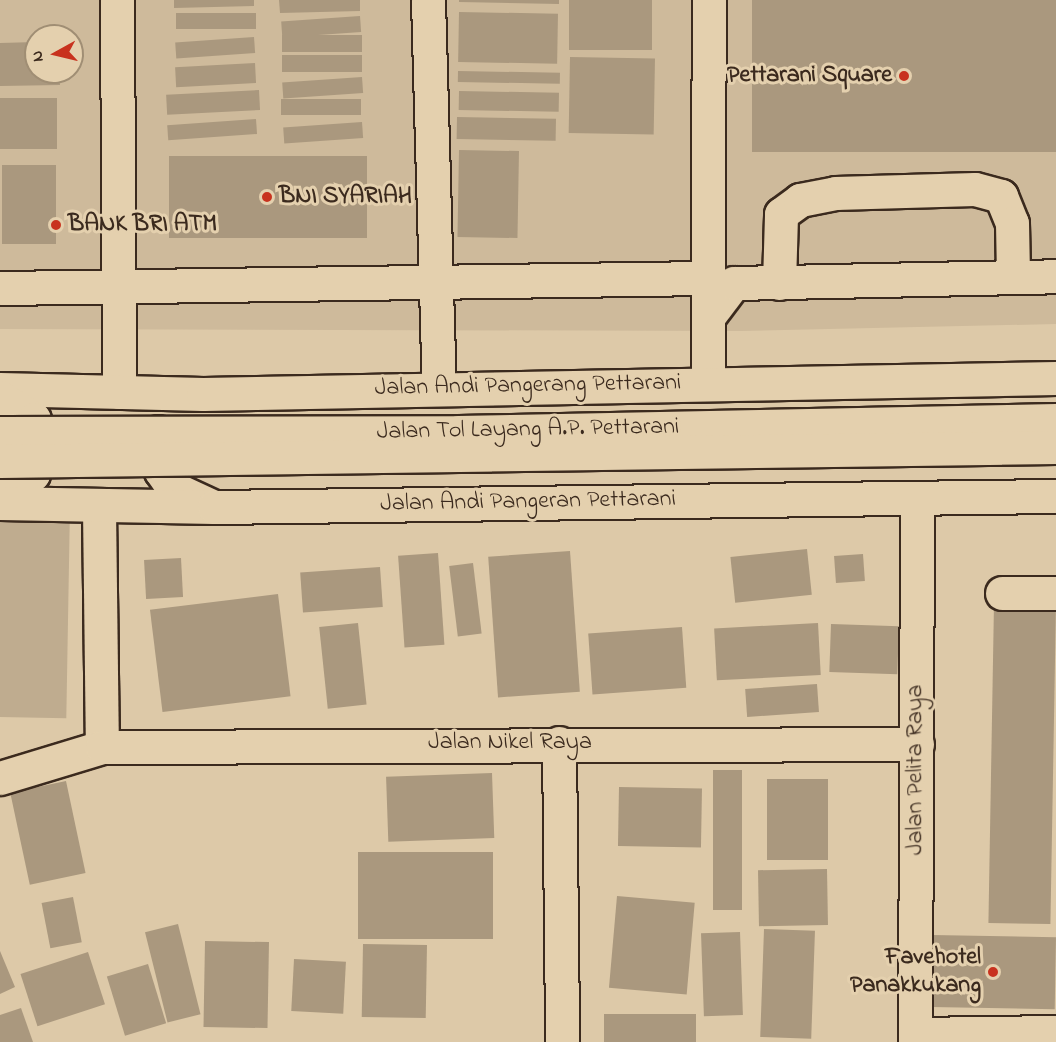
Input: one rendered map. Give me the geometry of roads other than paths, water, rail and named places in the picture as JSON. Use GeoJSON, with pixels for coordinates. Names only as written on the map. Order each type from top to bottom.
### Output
{"type":"FeatureCollection","features":[{"type":"Feature","properties":{"kind":"main road"},"geometry":{"type":"LineString","coordinates":[[117,0],[119,392]]}},
{"type":"Feature","properties":{"kind":"main road"},"geometry":{"type":"LineString","coordinates":[[428,0],[439,388]]}},
{"type":"Feature","properties":{"kind":"main road"},"geometry":{"type":"LineString","coordinates":[[708,382],[714,298],[709,0]]}},
{"type":"Feature","properties":{"kind":"main road"},"geometry":{"type":"LineString","coordinates":[[779,283],[781,214],[800,200],[835,193],[975,189],[1000,196],[1012,223],[1013,277]]}},
{"type":"Feature","properties":{"kind":"main road"},"geometry":{"type":"LineString","coordinates":[[0,288],[436,282],[714,298],[734,283],[1056,276]]}},
{"type":"Feature","properties":{"kind":"main road","name":"Jalan Andi Pangerang Pettarani"},"geometry":{"type":"LineString","coordinates":[[0,389],[202,394],[708,382],[1056,378]]}},
{"type":"Feature","properties":{"kind":"main road"},"geometry":{"type":"LineString","coordinates":[[202,394],[171,412],[159,429],[156,450],[161,471],[173,488],[214,507]]}},
{"type":"Feature","properties":{"kind":"main road"},"geometry":{"type":"LineString","coordinates":[[0,397],[34,419],[40,449],[33,474],[0,496]]}},
{"type":"Feature","properties":{"kind":"main road","name":"Jalan Tol Layang A.P. Pettarani"},"geometry":{"type":"LineString","coordinates":[[0,433],[458,432],[1056,420]]}},
{"type":"Feature","properties":{"kind":"main road","name":"Jalan Tol Layang A.P. Pettarani"},"geometry":{"type":"LineString","coordinates":[[0,461],[1056,447]]}},
{"type":"Feature","properties":{"kind":"main road","name":"Jalan Andi Pangeran Pettarani"},"geometry":{"type":"LineString","coordinates":[[0,503],[99,508],[1056,496]]}},
{"type":"Feature","properties":{"kind":"main road","name":"Jalan Pelita Raya"},"geometry":{"type":"LineString","coordinates":[[915,1038],[917,498]]}},
{"type":"Feature","properties":{"kind":"main road"},"geometry":{"type":"LineString","coordinates":[[99,508],[102,747]]}},
{"type":"Feature","properties":{"kind":"main road"},"geometry":{"type":"LineString","coordinates":[[1002,593],[1056,593]]}},
{"type":"Feature","properties":{"kind":"main road"},"geometry":{"type":"LineString","coordinates":[[559,744],[562,1042]]}},
{"type":"Feature","properties":{"kind":"main road","name":"Jalan Nikel Raya"},"geometry":{"type":"LineString","coordinates":[[0,778],[102,747],[917,744]]}},
{"type":"Feature","properties":{"kind":"main road"},"geometry":{"type":"LineString","coordinates":[[915,1038],[1056,1032]]}},
{"type":"Feature","properties":{"kind":"place","name":"Pettarani Square"},"geometry":{"type":"Point","coordinates":[904,76]}},
{"type":"Feature","properties":{"kind":"place","name":"BNI SYARIAH"},"geometry":{"type":"Point","coordinates":[267,197]}},
{"type":"Feature","properties":{"kind":"place","name":"BANK BRI ATM"},"geometry":{"type":"Point","coordinates":[56,225]}},
{"type":"Feature","properties":{"kind":"place","name":"Favehotel Panakkukang"},"geometry":{"type":"Point","coordinates":[993,972]}}]}
